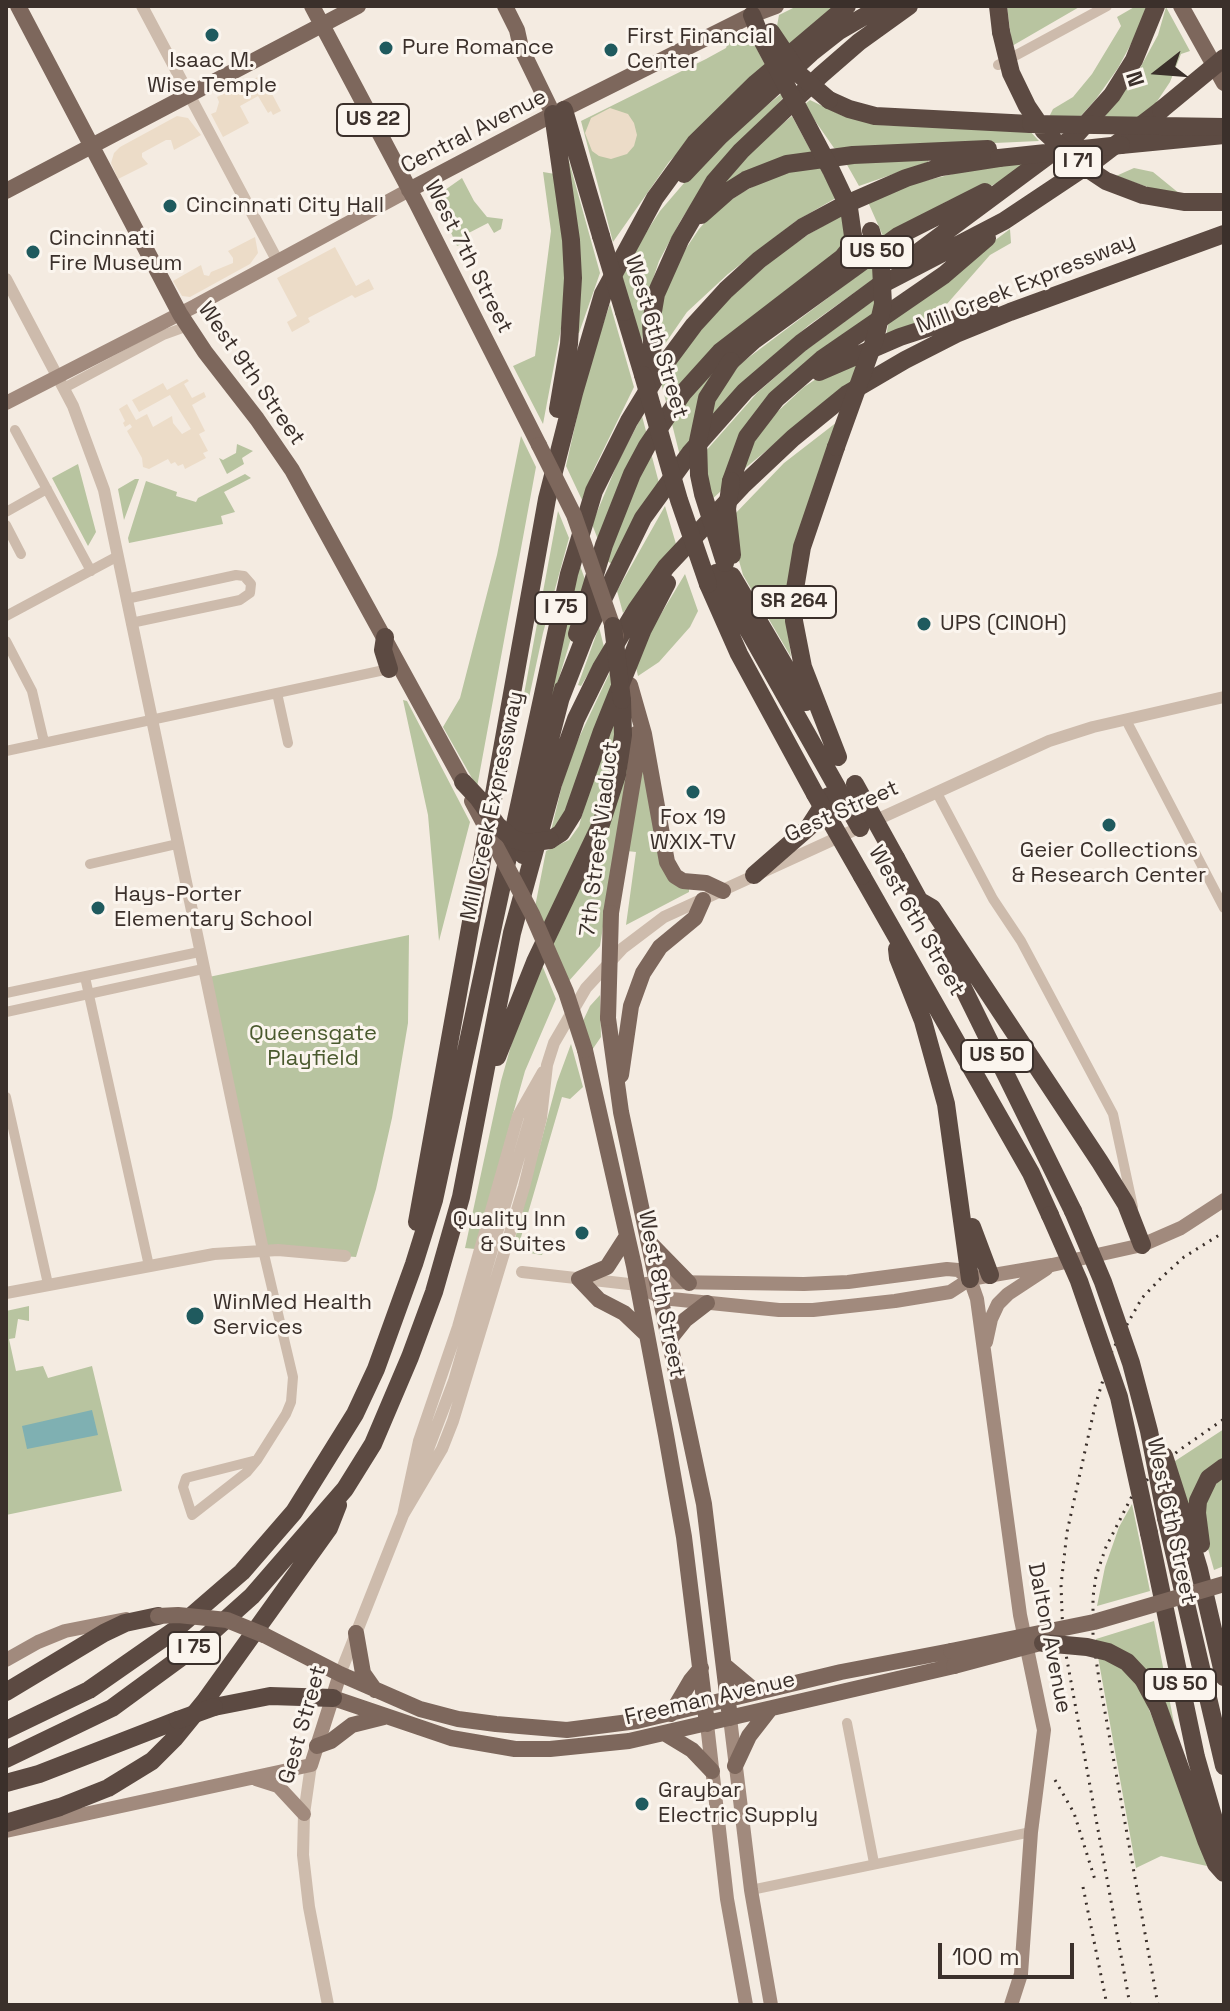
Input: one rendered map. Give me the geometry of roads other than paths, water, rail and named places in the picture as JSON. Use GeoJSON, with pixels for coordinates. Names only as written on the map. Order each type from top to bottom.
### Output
{"type":"FeatureCollection","features":[{"type":"Feature","properties":{"kind":"highway"},"geometry":{"type":"LineString","coordinates":[[414,1264],[418,1212],[547,499],[603,294],[662,188],[695,143],[756,83],[847,6]]}},
{"type":"Feature","properties":{"kind":"highway"},"geometry":{"type":"LineString","coordinates":[[637,230],[730,127],[811,53],[839,31],[882,6]]}},
{"type":"Feature","properties":{"kind":"highway"},"geometry":{"type":"LineString","coordinates":[[648,368],[653,309],[667,267],[714,182],[741,151],[840,58],[909,6]]}},
{"type":"Feature","properties":{"kind":"highway","name":"I 71"},"geometry":{"type":"LineString","coordinates":[[999,6],[1001,32],[1011,73],[1027,106],[1044,131],[1076,161],[1106,181],[1143,195],[1184,202],[1224,202]]}},
{"type":"Feature","properties":{"kind":"highway","name":"US 50"},"geometry":{"type":"LineString","coordinates":[[832,762],[759,622],[720,569],[699,475],[698,441],[707,398],[731,361],[753,341],[898,236],[1037,165],[1076,135],[1112,95],[1142,44],[1156,6]]}},
{"type":"Feature","properties":{"kind":"highway"},"geometry":{"type":"LineString","coordinates":[[512,933],[527,828],[560,700],[604,545],[632,474],[647,446],[699,373],[731,343],[842,258],[863,228],[849,208],[766,36],[765,23],[753,9]]}},
{"type":"Feature","properties":{"kind":"highway"},"geometry":{"type":"LineString","coordinates":[[766,36],[807,83],[829,100],[875,116],[1030,124],[1224,127]]}},
{"type":"Feature","properties":{"kind":"highway"},"geometry":{"type":"LineString","coordinates":[[836,317],[908,269],[1004,221],[1097,159],[1224,58]]}},
{"type":"Feature","properties":{"kind":"highway"},"geometry":{"type":"LineString","coordinates":[[547,499],[573,294],[571,240],[558,112]]}},
{"type":"Feature","properties":{"kind":"highway","name":"West 6th Street"},"geometry":{"type":"LineString","coordinates":[[558,112],[624,312],[648,368],[679,500],[720,569],[746,667],[1031,1173],[1079,1281],[1119,1397],[1212,1838],[1224,1854]]}},
{"type":"Feature","properties":{"kind":"highway"},"geometry":{"type":"LineString","coordinates":[[667,267],[691,227],[715,202],[746,180],[770,169],[804,160],[853,155],[1083,149],[1224,135]]}},
{"type":"Feature","properties":{"kind":"highway","name":"Mill Creek Expressway"},"geometry":{"type":"LineString","coordinates":[[6,1730],[89,1690],[175,1630],[242,1572],[272,1539],[316,1480],[355,1414],[376,1369],[434,1200],[569,574],[594,491],[629,421],[673,351],[713,303],[759,260],[803,227],[906,178],[1003,153]]}},
{"type":"Feature","properties":{"kind":"highway"},"geometry":{"type":"LineString","coordinates":[[560,700],[585,636],[621,559],[667,482],[745,391],[875,283],[1037,165]]}},
{"type":"Feature","properties":{"kind":"highway"},"geometry":{"type":"LineString","coordinates":[[860,828],[832,762],[720,569],[731,481],[747,437],[776,399],[822,359],[944,275],[1004,221]]}},
{"type":"Feature","properties":{"kind":"highway","name":"SR 264"},"geometry":{"type":"LineString","coordinates":[[832,762],[803,667],[794,621],[794,595],[802,547],[875,339],[883,304],[881,266],[863,228]]}},
{"type":"Feature","properties":{"kind":"highway","name":"Mill Creek Expressway"},"geometry":{"type":"LineString","coordinates":[[6,1759],[112,1708],[194,1648],[252,1596],[345,1489],[373,1444],[434,1292],[471,1155],[512,933],[553,784],[576,719],[601,668],[666,567],[783,448],[847,394],[956,334],[1105,275],[1224,234]]}},
{"type":"Feature","properties":{"kind":"highway"},"geometry":{"type":"LineString","coordinates":[[776,399],[840,361],[900,337],[1105,275]]}},
{"type":"Feature","properties":{"kind":"highway"},"geometry":{"type":"LineString","coordinates":[[463,782],[497,825],[513,839],[527,843],[550,840],[561,833],[573,814],[643,629],[699,531]]}},
{"type":"Feature","properties":{"kind":"highway"},"geometry":{"type":"LineString","coordinates":[[471,1155],[481,1136],[498,1054],[524,987],[601,824],[617,775],[626,692],[613,626]]}},
{"type":"Feature","properties":{"kind":"highway"},"geometry":{"type":"LineString","coordinates":[[385,637],[383,650],[389,669]]}},
{"type":"Feature","properties":{"kind":"highway"},"geometry":{"type":"LineString","coordinates":[[754,875],[799,838],[828,801],[832,762]]}},
{"type":"Feature","properties":{"kind":"highway","name":"West 6th Street"},"geometry":{"type":"LineString","coordinates":[[832,762],[855,784],[920,901],[1073,1211],[1103,1282],[1140,1395],[1173,1512],[1224,1766]]}},
{"type":"Feature","properties":{"kind":"highway"},"geometry":{"type":"LineString","coordinates":[[920,901],[932,908],[1100,1162],[1126,1204],[1142,1245]]}},
{"type":"Feature","properties":{"kind":"highway"},"geometry":{"type":"LineString","coordinates":[[896,934],[898,958],[923,1021],[946,1104],[970,1279]]}},
{"type":"Feature","properties":{"kind":"highway"},"geometry":{"type":"LineString","coordinates":[[960,1208],[972,1226],[990,1275]]}},
{"type":"Feature","properties":{"kind":"highway"},"geometry":{"type":"LineString","coordinates":[[1203,1586],[1206,1567],[1197,1513],[1198,1501],[1209,1478],[1224,1467]]}},
{"type":"Feature","properties":{"kind":"highway"},"geometry":{"type":"LineString","coordinates":[[6,1823],[108,1788],[132,1775],[174,1739],[205,1701],[329,1528],[345,1489]]}},
{"type":"Feature","properties":{"kind":"highway"},"geometry":{"type":"LineString","coordinates":[[1173,1512],[1203,1586],[1224,1677]]}},
{"type":"Feature","properties":{"kind":"highway"},"geometry":{"type":"LineString","coordinates":[[6,1692],[104,1633],[125,1623],[158,1616]]}},
{"type":"Feature","properties":{"kind":"highway"},"geometry":{"type":"LineString","coordinates":[[1043,1643],[1108,1652],[1127,1662],[1143,1679],[1158,1707],[1212,1838],[1216,1864],[1224,1873]]}},
{"type":"Feature","properties":{"kind":"highway"},"geometry":{"type":"LineString","coordinates":[[6,1783],[39,1774],[214,1707],[270,1696],[333,1698]]}},
{"type":"Feature","properties":{"kind":"main road","name":"West 9th Street"},"geometry":{"type":"LineString","coordinates":[[18,6],[184,320],[292,470],[385,637]]}},
{"type":"Feature","properties":{"kind":"main road","name":"West 7th Street"},"geometry":{"type":"LineString","coordinates":[[312,6],[574,515],[613,626]]}},
{"type":"Feature","properties":{"kind":"main road"},"geometry":{"type":"LineString","coordinates":[[6,191],[358,6]]}},
{"type":"Feature","properties":{"kind":"main road","name":"West 6th Street"},"geometry":{"type":"LineString","coordinates":[[505,6],[517,30],[521,48],[558,112]]}},
{"type":"Feature","properties":{"kind":"main road","name":"Central Avenue"},"geometry":{"type":"LineString","coordinates":[[6,403],[61,382],[184,320],[277,260],[753,9],[776,6]]}},
{"type":"Feature","properties":{"kind":"main road"},"geometry":{"type":"LineString","coordinates":[[1181,6],[1224,83]]}},
{"type":"Feature","properties":{"kind":"main road","name":"West 8th Street"},"geometry":{"type":"LineString","coordinates":[[385,637],[532,914],[566,992],[585,1050],[638,1285],[682,1522],[727,1899],[746,2005]]}},
{"type":"Feature","properties":{"kind":"main road"},"geometry":{"type":"LineString","coordinates":[[626,692],[644,734],[671,871],[688,883],[706,883],[723,891]]}},
{"type":"Feature","properties":{"kind":"main road","name":"7th Street Viaduct"},"geometry":{"type":"LineString","coordinates":[[621,1112],[608,1018],[611,913],[635,769],[635,727],[626,692]]}},
{"type":"Feature","properties":{"kind":"main road"},"geometry":{"type":"LineString","coordinates":[[621,1112],[624,1049],[636,988],[660,947],[695,918],[703,900]]}},
{"type":"Feature","properties":{"kind":"main road","name":"West 8th Street"},"geometry":{"type":"LineString","coordinates":[[621,1112],[704,1504],[751,1890],[771,2005]]}},
{"type":"Feature","properties":{"kind":"main road"},"geometry":{"type":"LineString","coordinates":[[638,1285],[707,1303],[779,1310],[813,1310],[950,1292],[970,1279],[1142,1245],[1181,1228],[1224,1200]]}},
{"type":"Feature","properties":{"kind":"main road"},"geometry":{"type":"LineString","coordinates":[[627,1236],[607,1267],[579,1279],[599,1300],[624,1313],[646,1334]]}},
{"type":"Feature","properties":{"kind":"main road"},"geometry":{"type":"LineString","coordinates":[[650,1243],[689,1283]]}},
{"type":"Feature","properties":{"kind":"main road"},"geometry":{"type":"LineString","coordinates":[[984,1350],[998,1304],[1052,1265]]}},
{"type":"Feature","properties":{"kind":"main road"},"geometry":{"type":"LineString","coordinates":[[660,1290],[689,1283],[848,1282],[947,1269],[958,1270],[970,1279]]}},
{"type":"Feature","properties":{"kind":"main road","name":"Dalton Avenue"},"geometry":{"type":"LineString","coordinates":[[970,1279],[977,1299],[1020,1615],[1044,1730],[1031,1832],[1021,1974],[1011,2005]]}},
{"type":"Feature","properties":{"kind":"main road"},"geometry":{"type":"LineString","coordinates":[[669,1340],[685,1320],[707,1303]]}},
{"type":"Feature","properties":{"kind":"main road","name":"Freeman Avenue"},"geometry":{"type":"LineString","coordinates":[[333,1698],[451,1738],[515,1749],[589,1747],[770,1709],[1224,1584]]}},
{"type":"Feature","properties":{"kind":"main road"},"geometry":{"type":"LineString","coordinates":[[6,1660],[38,1642],[85,1625],[158,1616]]}},
{"type":"Feature","properties":{"kind":"main road","name":"Freeman Avenue"},"geometry":{"type":"LineString","coordinates":[[158,1616],[217,1619],[244,1626],[376,1691],[420,1709],[458,1719],[567,1730],[604,1727],[671,1714],[841,1672],[1043,1643],[1094,1622]]}},
{"type":"Feature","properties":{"kind":"main road"},"geometry":{"type":"LineString","coordinates":[[356,1633],[363,1673],[376,1691]]}},
{"type":"Feature","properties":{"kind":"main road"},"geometry":{"type":"LineString","coordinates":[[725,1666],[756,1692]]}},
{"type":"Feature","properties":{"kind":"main road"},"geometry":{"type":"LineString","coordinates":[[671,1714],[701,1668]]}},
{"type":"Feature","properties":{"kind":"main road","name":"Gest Street"},"geometry":{"type":"LineString","coordinates":[[311,1765],[340,1674]]}},
{"type":"Feature","properties":{"kind":"main road"},"geometry":{"type":"LineString","coordinates":[[735,1766],[748,1738],[770,1709]]}},
{"type":"Feature","properties":{"kind":"main road"},"geometry":{"type":"LineString","coordinates":[[317,1746],[331,1741],[352,1725],[384,1717]]}},
{"type":"Feature","properties":{"kind":"main road"},"geometry":{"type":"LineString","coordinates":[[664,1733],[692,1750],[712,1771]]}},
{"type":"Feature","properties":{"kind":"main road"},"geometry":{"type":"LineString","coordinates":[[6,1831],[311,1765]]}},
{"type":"Feature","properties":{"kind":"main road"},"geometry":{"type":"LineString","coordinates":[[255,1779],[278,1786],[304,1814]]}},
{"type":"Feature","properties":{"kind":"street"},"geometry":{"type":"LineString","coordinates":[[142,6],[277,260]]}},
{"type":"Feature","properties":{"kind":"street"},"geometry":{"type":"LineString","coordinates":[[998,65],[1107,6]]}},
{"type":"Feature","properties":{"kind":"street"},"geometry":{"type":"LineString","coordinates":[[6,279],[61,382],[87,437],[99,472],[153,719],[199,952],[293,1377],[293,1390],[286,1414],[257,1460],[239,1479],[192,1515],[183,1487],[186,1478],[257,1460]]}},
{"type":"Feature","properties":{"kind":"street"},"geometry":{"type":"LineString","coordinates":[[15,430],[91,571]]}},
{"type":"Feature","properties":{"kind":"street"},"geometry":{"type":"LineString","coordinates":[[6,512],[47,489]]}},
{"type":"Feature","properties":{"kind":"street"},"geometry":{"type":"LineString","coordinates":[[6,525],[21,554]]}},
{"type":"Feature","properties":{"kind":"street"},"geometry":{"type":"LineString","coordinates":[[6,616],[118,556]]}},
{"type":"Feature","properties":{"kind":"street"},"geometry":{"type":"LineString","coordinates":[[126,599],[236,575],[244,576],[251,584],[250,593],[240,600],[131,623]]}},
{"type":"Feature","properties":{"kind":"street"},"geometry":{"type":"LineString","coordinates":[[6,641],[32,691],[44,742]]}},
{"type":"Feature","properties":{"kind":"street"},"geometry":{"type":"LineString","coordinates":[[6,751],[389,669]]}},
{"type":"Feature","properties":{"kind":"street"},"geometry":{"type":"LineString","coordinates":[[277,693],[288,743]]}},
{"type":"Feature","properties":{"kind":"street","name":"Gest Street"},"geometry":{"type":"LineString","coordinates":[[340,1674],[403,1515],[442,1449],[453,1421],[524,1187],[541,1118],[547,1065],[554,1043],[569,1013],[602,969],[664,917],[1049,741],[1093,727],[1224,697]]}},
{"type":"Feature","properties":{"kind":"street"},"geometry":{"type":"LineString","coordinates":[[1126,720],[1224,907]]}},
{"type":"Feature","properties":{"kind":"street"},"geometry":{"type":"LineString","coordinates":[[937,793],[993,899],[1021,941],[1113,1114],[1142,1245]]}},
{"type":"Feature","properties":{"kind":"street"},"geometry":{"type":"LineString","coordinates":[[90,864],[177,844]]}},
{"type":"Feature","properties":{"kind":"street"},"geometry":{"type":"LineString","coordinates":[[6,993],[199,952]]}},
{"type":"Feature","properties":{"kind":"street"},"geometry":{"type":"LineString","coordinates":[[6,1012],[203,969]]}},
{"type":"Feature","properties":{"kind":"street"},"geometry":{"type":"LineString","coordinates":[[85,977],[149,1266]]}},
{"type":"Feature","properties":{"kind":"street"},"geometry":{"type":"LineString","coordinates":[[403,1515],[454,1381],[547,1065]]}},
{"type":"Feature","properties":{"kind":"street","name":"Gest Street"},"geometry":{"type":"LineString","coordinates":[[403,1515],[419,1441],[458,1327],[518,1116],[547,1065]]}},
{"type":"Feature","properties":{"kind":"street"},"geometry":{"type":"LineString","coordinates":[[6,1097],[48,1284]]}},
{"type":"Feature","properties":{"kind":"street"},"geometry":{"type":"LineString","coordinates":[[6,1293],[214,1254],[263,1250],[345,1256]]}},
{"type":"Feature","properties":{"kind":"street"},"geometry":{"type":"LineString","coordinates":[[522,1272],[638,1285]]}},
{"type":"Feature","properties":{"kind":"street"},"geometry":{"type":"LineString","coordinates":[[847,1723],[874,1863]]}},
{"type":"Feature","properties":{"kind":"street","name":"Gest Street"},"geometry":{"type":"LineString","coordinates":[[311,1765],[304,1814],[306,1885],[328,2005]]}},
{"type":"Feature","properties":{"kind":"street"},"geometry":{"type":"LineString","coordinates":[[751,1890],[1031,1832]]}},
{"type":"Feature","properties":{"kind":"water"},"geometry":{"type":"Polygon","coordinates":[[[92,1410],[98,1435],[27,1449],[22,1426],[92,1410]]]}},
{"type":"Feature","properties":{"kind":"railway"},"geometry":{"type":"LineString","coordinates":[[1130,2005],[1063,1638],[1061,1585],[1067,1532],[1095,1406],[1112,1351],[1142,1298],[1184,1257],[1224,1232]]}},
{"type":"Feature","properties":{"kind":"railway"},"geometry":{"type":"LineString","coordinates":[[1158,2005],[1099,1679],[1093,1639],[1093,1597],[1106,1547],[1131,1498],[1178,1451],[1224,1419]]}},
{"type":"Feature","properties":{"kind":"railway"},"geometry":{"type":"LineString","coordinates":[[1055,1780],[1074,1813],[1096,1883]]}},
{"type":"Feature","properties":{"kind":"railway"},"geometry":{"type":"LineString","coordinates":[[1083,1887],[1107,2005]]}},
{"type":"Feature","properties":{"kind":"place","name":"Isaac M. Wise Temple"},"geometry":{"type":"Point","coordinates":[212,35]}},
{"type":"Feature","properties":{"kind":"place","name":"Pure Romance"},"geometry":{"type":"Point","coordinates":[386,48]}},
{"type":"Feature","properties":{"kind":"place","name":"First Financial Center"},"geometry":{"type":"Point","coordinates":[611,50]}},
{"type":"Feature","properties":{"kind":"place","name":"Cincinnati City Hall"},"geometry":{"type":"Point","coordinates":[170,206]}},
{"type":"Feature","properties":{"kind":"place","name":"Cincinnati Fire Museum"},"geometry":{"type":"Point","coordinates":[33,252]}},
{"type":"Feature","properties":{"kind":"place","name":"UPS (CINOH)"},"geometry":{"type":"Point","coordinates":[924,624]}},
{"type":"Feature","properties":{"kind":"place","name":"Fox 19 WXIX-TV"},"geometry":{"type":"Point","coordinates":[693,792]}},
{"type":"Feature","properties":{"kind":"place","name":"Geier Collections & Research Center"},"geometry":{"type":"Point","coordinates":[1109,825]}},
{"type":"Feature","properties":{"kind":"place","name":"Hays-Porter Elementary School"},"geometry":{"type":"Point","coordinates":[98,908]}},
{"type":"Feature","properties":{"kind":"place","name":"Quality Inn & Suites"},"geometry":{"type":"Point","coordinates":[582,1233]}},
{"type":"Feature","properties":{"kind":"place","name":"WinMed Health Services"},"geometry":{"type":"Point","coordinates":[195,1316]}},
{"type":"Feature","properties":{"kind":"place","name":"Graybar Electric Supply"},"geometry":{"type":"Point","coordinates":[642,1804]}},
{"type":"Feature","properties":{"kind":"park label","name":"Queensgate Playfield"},"geometry":{"type":"Point","coordinates":[313,1046]}}]}
